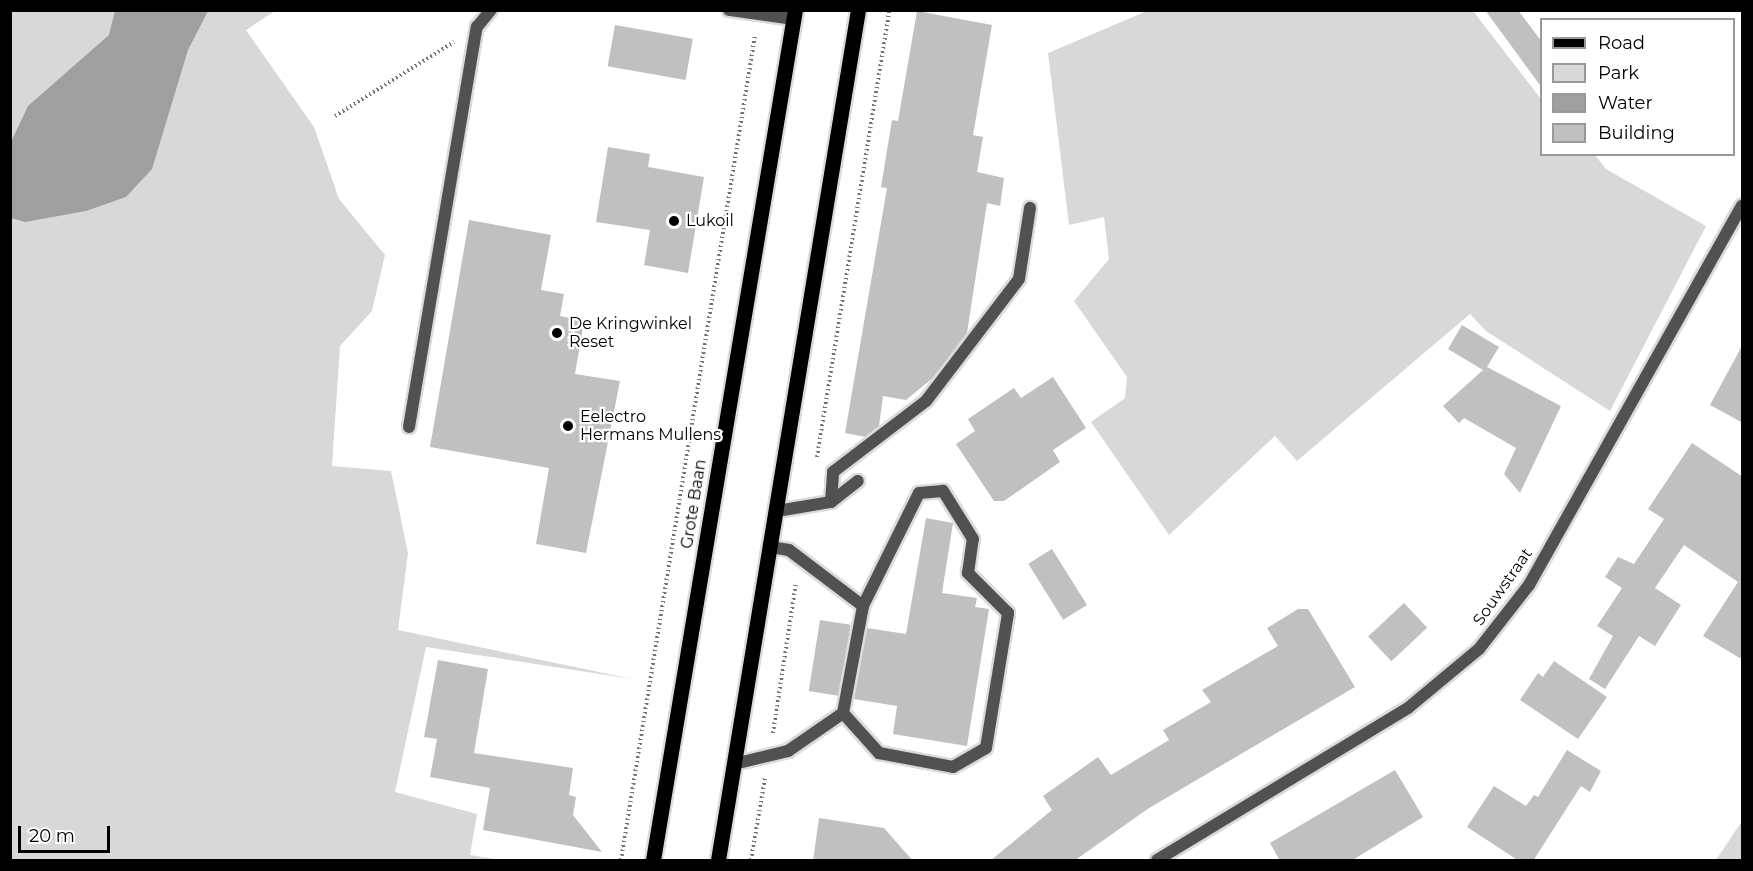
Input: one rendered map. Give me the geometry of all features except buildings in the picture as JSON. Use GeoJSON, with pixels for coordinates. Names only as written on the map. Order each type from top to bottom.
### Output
{"type":"FeatureCollection","features":[{"type":"Feature","properties":{"kind":"main road"},"geometry":{"type":"LineString","coordinates":[[718,861],[858,10]]}},
{"type":"Feature","properties":{"kind":"main road","name":"Grote Baan"},"geometry":{"type":"LineString","coordinates":[[653,861],[794,15]]}},
{"type":"Feature","properties":{"kind":"street"},"geometry":{"type":"LineString","coordinates":[[409,427],[477,27],[490,10]]}},
{"type":"Feature","properties":{"kind":"street"},"geometry":{"type":"LineString","coordinates":[[729,10],[759,15],[794,15]]}},
{"type":"Feature","properties":{"kind":"street","name":"Souwstraat"},"geometry":{"type":"LineString","coordinates":[[1157,861],[1408,708],[1479,649],[1529,585],[1743,206]]}},
{"type":"Feature","properties":{"kind":"street"},"geometry":{"type":"LineString","coordinates":[[831,502],[833,472],[926,401],[1019,279],[1030,208]]}},
{"type":"Feature","properties":{"kind":"street"},"geometry":{"type":"LineString","coordinates":[[777,511],[831,502],[858,482]]}},
{"type":"Feature","properties":{"kind":"street"},"geometry":{"type":"LineString","coordinates":[[734,764],[788,751],[843,713],[863,606],[919,493],[943,491],[973,539],[968,573],[1008,613],[986,748],[953,767],[879,753],[843,713]]}},
{"type":"Feature","properties":{"kind":"street"},"geometry":{"type":"LineString","coordinates":[[771,547],[789,550],[863,606]]}},
{"type":"Feature","properties":{"kind":"path"},"geometry":{"type":"LineString","coordinates":[[816,460],[889,10]]}},
{"type":"Feature","properties":{"kind":"path"},"geometry":{"type":"LineString","coordinates":[[621,861],[759,15]]}},
{"type":"Feature","properties":{"kind":"path"},"geometry":{"type":"LineString","coordinates":[[335,116],[477,27]]}},
{"type":"Feature","properties":{"kind":"path"},"geometry":{"type":"LineString","coordinates":[[751,861],[800,558]]}},
{"type":"Feature","properties":{"kind":"green space"},"geometry":{"type":"Polygon","coordinates":[[[10,11],[275,11],[246,30],[314,127],[339,199],[385,255],[372,311],[340,346],[332,466],[391,471],[408,553],[398,630],[632,679],[426,647],[395,792],[477,814],[470,855],[501,860],[11,860],[10,11]]]}},
{"type":"Feature","properties":{"kind":"green space"},"geometry":{"type":"Polygon","coordinates":[[[1147,11],[1473,11],[1540,98],[1540,156],[1596,156],[1606,169],[1706,226],[1610,411],[1486,331],[1470,314],[1297,461],[1275,436],[1169,535],[1091,422],[1125,398],[1127,377],[1074,301],[1109,259],[1104,217],[1069,225],[1048,53],[1147,11]]]}},
{"type":"Feature","properties":{"kind":"green space"},"geometry":{"type":"Polygon","coordinates":[[[1742,821],[1742,860],[1716,860],[1742,821]]]}},
{"type":"Feature","properties":{"kind":"water"},"geometry":{"type":"Polygon","coordinates":[[[115,11],[208,11],[188,50],[152,169],[126,197],[86,211],[25,222],[11,218],[11,142],[28,106],[109,35],[115,11]]]}},
{"type":"Feature","properties":{"kind":"place","name":"Lukoil"},"geometry":{"type":"Point","coordinates":[674,221]}},
{"type":"Feature","properties":{"kind":"place","name":"De Kringwinkel Reset"},"geometry":{"type":"Point","coordinates":[557,333]}},
{"type":"Feature","properties":{"kind":"place","name":"Eelectro Hermans Mullens"},"geometry":{"type":"Point","coordinates":[568,426]}}]}
